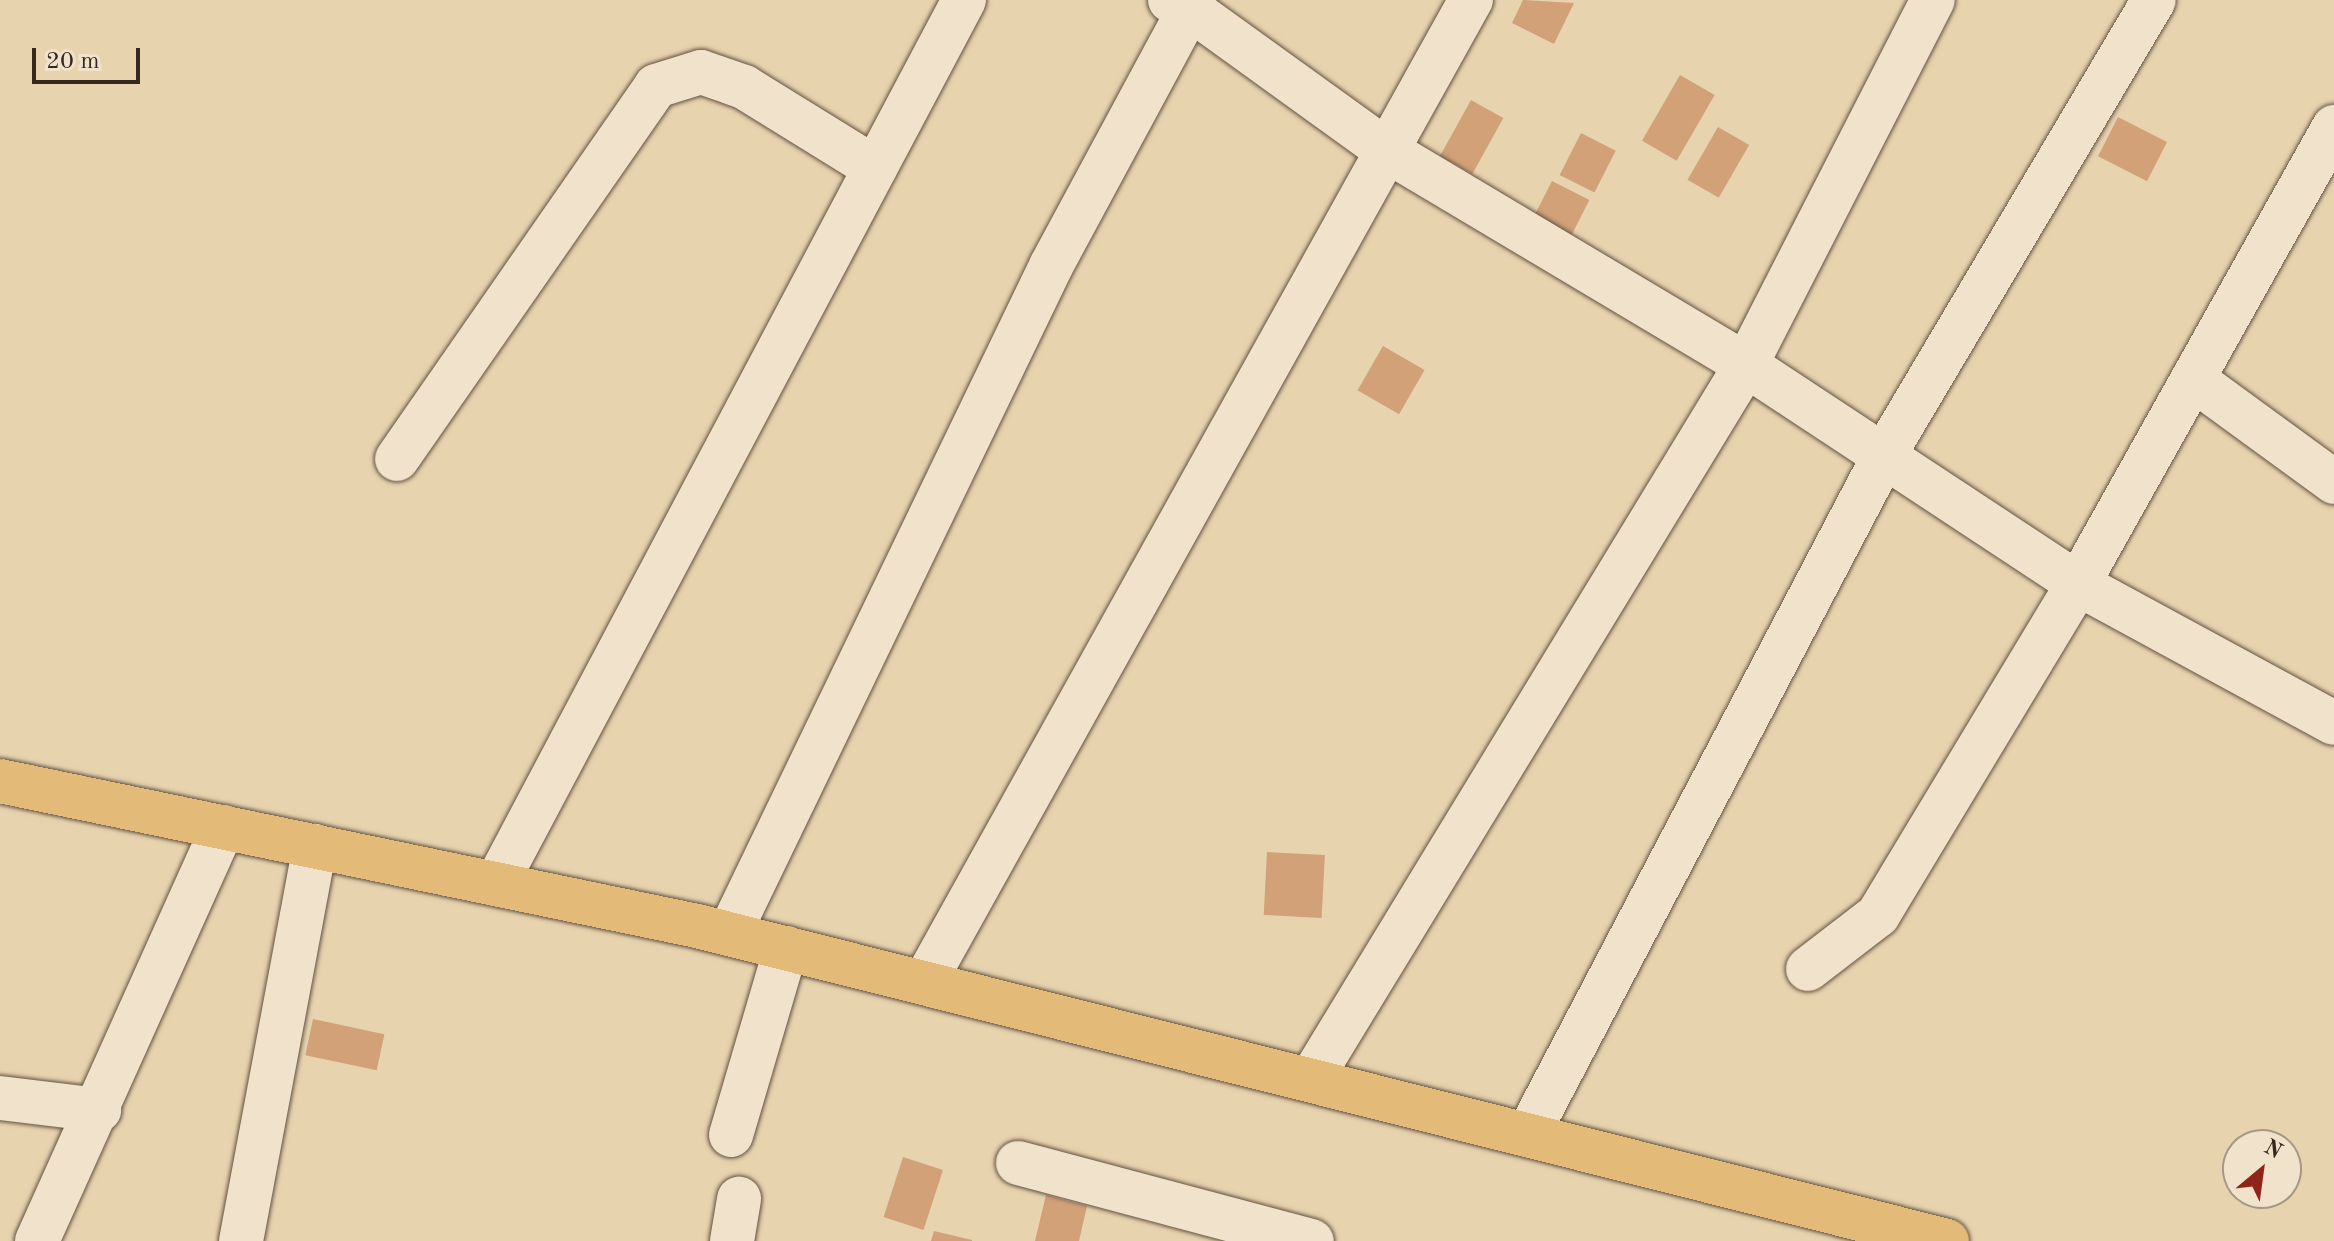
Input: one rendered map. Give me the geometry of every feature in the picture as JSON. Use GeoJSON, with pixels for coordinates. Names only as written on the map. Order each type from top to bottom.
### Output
{"type":"FeatureCollection","features":[{"type":"Feature","properties":{"kind":"main road"},"geometry":{"type":"LineString","coordinates":[[0,781],[729,934],[1947,1241]]}},
{"type":"Feature","properties":{"kind":"street"},"geometry":{"type":"LineString","coordinates":[[496,884],[964,0]]}},
{"type":"Feature","properties":{"kind":"street"},"geometry":{"type":"LineString","coordinates":[[924,983],[1471,0]]}},
{"type":"Feature","properties":{"kind":"street"},"geometry":{"type":"LineString","coordinates":[[1311,1079],[1746,365],[1933,0]]}},
{"type":"Feature","properties":{"kind":"street"},"geometry":{"type":"LineString","coordinates":[[1528,1134],[1886,452],[2154,0]]}},
{"type":"Feature","properties":{"kind":"street"},"geometry":{"type":"LineString","coordinates":[[729,934],[1051,266],[1184,3],[1386,150],[1886,452],[2078,584],[2334,723]]}},
{"type":"Feature","properties":{"kind":"street"},"geometry":{"type":"LineString","coordinates":[[397,459],[656,86],[701,72],[744,87],[875,168]]}},
{"type":"Feature","properties":{"kind":"street"},"geometry":{"type":"LineString","coordinates":[[1808,969],[1878,915],[2078,584],[2334,127]]}},
{"type":"Feature","properties":{"kind":"street"},"geometry":{"type":"LineString","coordinates":[[2193,379],[2334,482]]}},
{"type":"Feature","properties":{"kind":"street"},"geometry":{"type":"LineString","coordinates":[[37,1241],[99,1110],[223,827]]}},
{"type":"Feature","properties":{"kind":"street"},"geometry":{"type":"LineString","coordinates":[[241,1241],[315,846]]}},
{"type":"Feature","properties":{"kind":"street"},"geometry":{"type":"LineString","coordinates":[[731,1135],[786,948]]}},
{"type":"Feature","properties":{"kind":"street"},"geometry":{"type":"LineString","coordinates":[[0,1098],[99,1110]]}},
{"type":"Feature","properties":{"kind":"street"},"geometry":{"type":"LineString","coordinates":[[1018,1163],[1312,1241]]}},
{"type":"Feature","properties":{"kind":"street"},"geometry":{"type":"LineString","coordinates":[[732,1241],[739,1199]]}},
{"type":"Feature","properties":{"kind":"building"},"geometry":{"type":"Polygon","coordinates":[[[1523,0],[1574,3],[1554,44],[1512,23],[1523,0]]]}},
{"type":"Feature","properties":{"kind":"building"},"geometry":{"type":"Polygon","coordinates":[[[1680,75],[1715,95],[1677,161],[1642,141],[1680,75]]]}},
{"type":"Feature","properties":{"kind":"building"},"geometry":{"type":"Polygon","coordinates":[[[1471,100],[1503,118],[1472,174],[1440,156],[1471,100]]]}},
{"type":"Feature","properties":{"kind":"building"},"geometry":{"type":"Polygon","coordinates":[[[2118,117],[2167,142],[2147,181],[2098,156],[2118,117]]]}},
{"type":"Feature","properties":{"kind":"building"},"geometry":{"type":"Polygon","coordinates":[[[1718,127],[1749,145],[1719,198],[1688,180],[1718,127]]]}},
{"type":"Feature","properties":{"kind":"building"},"geometry":{"type":"Polygon","coordinates":[[[1581,133],[1616,151],[1594,193],[1560,175],[1581,133]]]}},
{"type":"Feature","properties":{"kind":"building"},"geometry":{"type":"Polygon","coordinates":[[[1552,181],[1589,200],[1572,235],[1534,216],[1552,181]]]}},
{"type":"Feature","properties":{"kind":"building"},"geometry":{"type":"Polygon","coordinates":[[[1383,346],[1425,370],[1399,414],[1358,390],[1383,346]]]}},
{"type":"Feature","properties":{"kind":"building"},"geometry":{"type":"Polygon","coordinates":[[[1267,852],[1325,855],[1322,918],[1264,915],[1267,852]]]}},
{"type":"Feature","properties":{"kind":"building"},"geometry":{"type":"Polygon","coordinates":[[[313,1019],[384,1034],[377,1070],[305,1055],[313,1019]]]}},
{"type":"Feature","properties":{"kind":"building"},"geometry":{"type":"Polygon","coordinates":[[[903,1157],[943,1170],[923,1230],[884,1217],[903,1157]]]}},
{"type":"Feature","properties":{"kind":"building"},"geometry":{"type":"Polygon","coordinates":[[[1046,1195],[1087,1206],[1079,1241],[1035,1241],[1046,1195]]]}},
{"type":"Feature","properties":{"kind":"building"},"geometry":{"type":"Polygon","coordinates":[[[934,1231],[972,1240],[972,1241],[931,1241],[934,1231]]]}}]}
